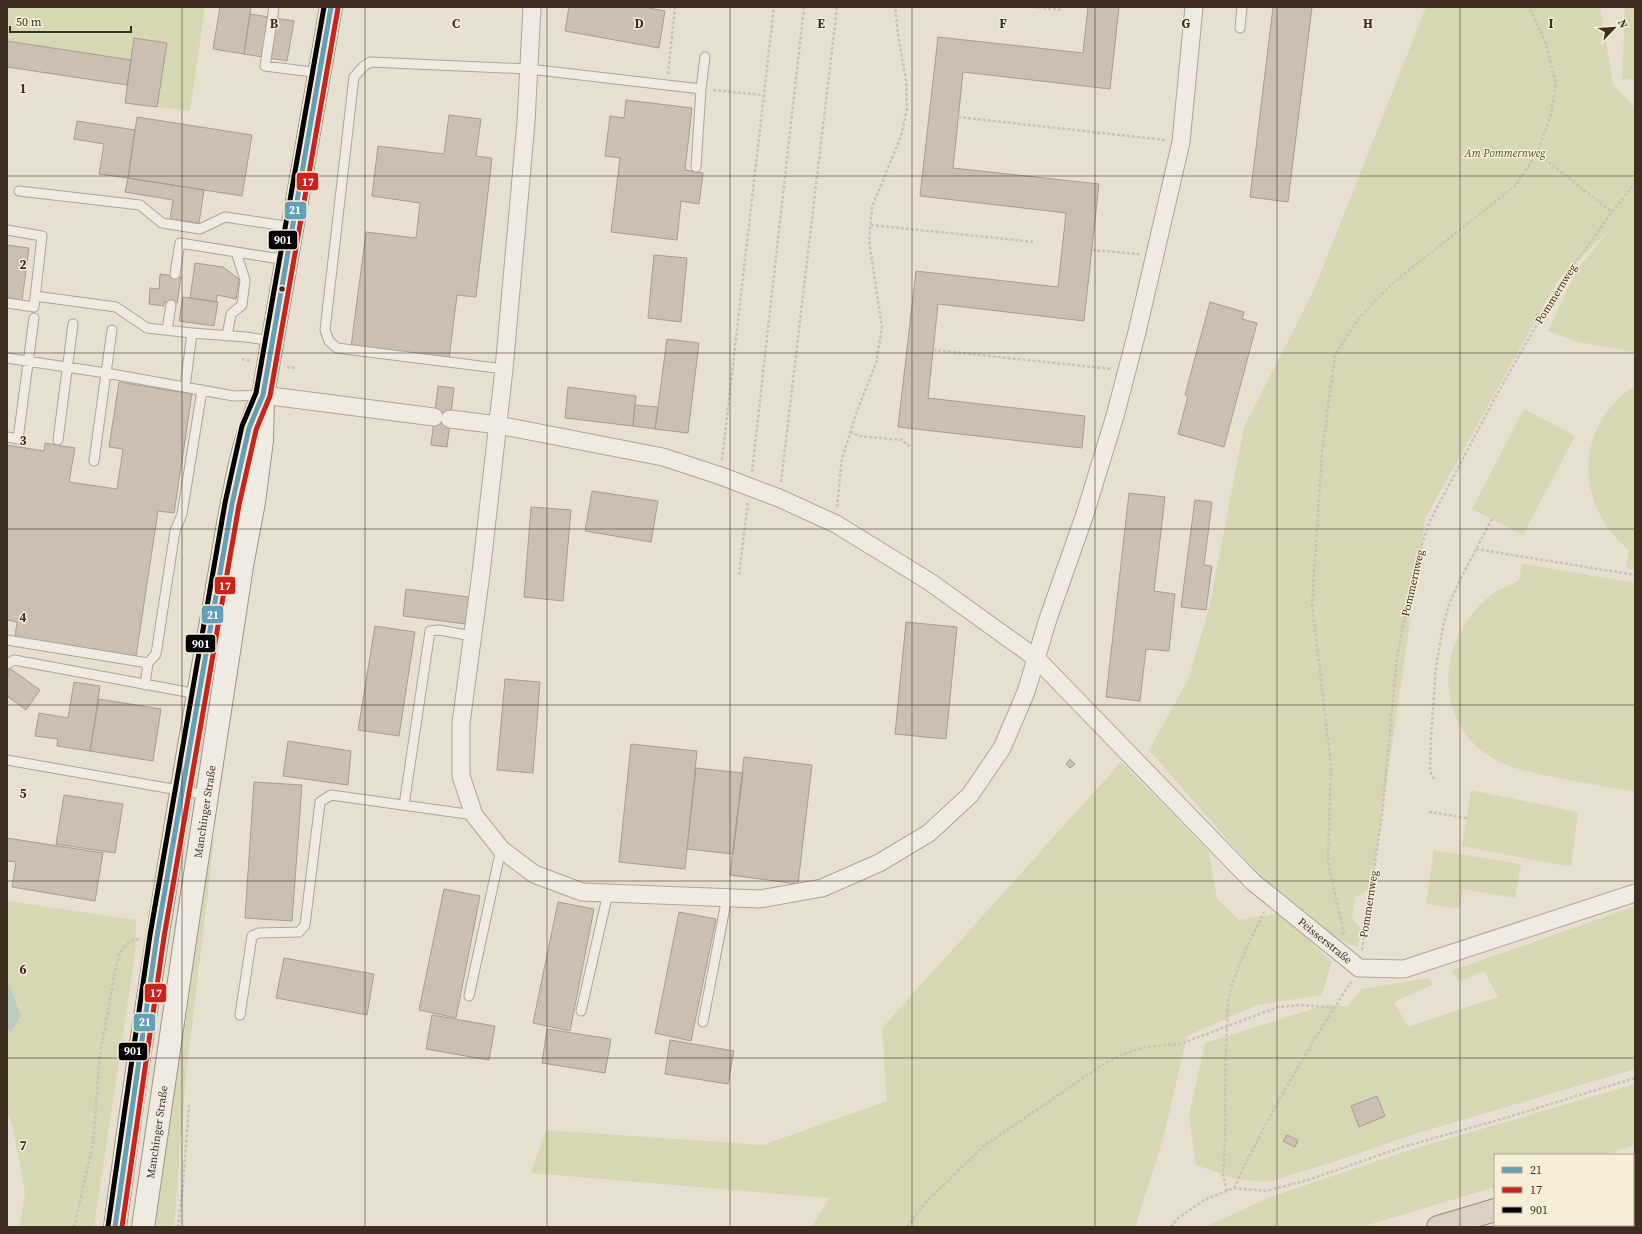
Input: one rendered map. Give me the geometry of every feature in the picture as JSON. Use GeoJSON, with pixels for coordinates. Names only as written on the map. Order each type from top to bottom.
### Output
{"type":"FeatureCollection","features":[{"type":"Feature","properties":{"kind":"highway"},"geometry":{"type":"LineString","coordinates":[[1438,1227],[1494,1210]]}},
{"type":"Feature","properties":{"kind":"main road","name":"Manchinger Straße"},"geometry":{"type":"LineString","coordinates":[[143,1227],[242,566],[254,502],[262,440],[263,395],[331,7]]}},
{"type":"Feature","properties":{"kind":"main road","name":"Manchinger Straße"},"geometry":{"type":"LineString","coordinates":[[115,1227],[157,936],[198,694],[243,450],[249,428],[263,395]]}},
{"type":"Feature","properties":{"kind":"street"},"geometry":{"type":"LineString","coordinates":[[532,7],[526,122],[504,369],[461,723],[462,776],[474,815],[501,849],[534,874],[582,892],[760,899],[822,888],[879,863],[929,833],[970,795],[1002,748],[1026,692],[1036,658],[1085,514],[1127,370],[1156,256],[1181,142],[1194,7]]}},
{"type":"Feature","properties":{"kind":"street","name":"Peisserstraße"},"geometry":{"type":"LineString","coordinates":[[263,395],[498,425],[663,457],[721,476],[779,498],[836,524],[930,582],[1036,658],[1253,882],[1355,965],[1404,969],[1635,893]]}},
{"type":"Feature","properties":{"kind":"lane"},"geometry":{"type":"LineString","coordinates":[[274,7],[265,66],[320,73]]}},
{"type":"Feature","properties":{"kind":"lane"},"geometry":{"type":"LineString","coordinates":[[1240,28],[1242,7]]}},
{"type":"Feature","properties":{"kind":"lane"},"geometry":{"type":"LineString","coordinates":[[696,166],[701,89],[705,56]]}},
{"type":"Feature","properties":{"kind":"lane"},"geometry":{"type":"LineString","coordinates":[[504,369],[336,348],[329,341],[325,330],[354,77],[370,62],[529,69],[701,89]]}},
{"type":"Feature","properties":{"kind":"lane"},"geometry":{"type":"LineString","coordinates":[[19,191],[140,205],[162,223],[200,229],[224,217],[292,227]]}},
{"type":"Feature","properties":{"kind":"lane"},"geometry":{"type":"LineString","coordinates":[[7,230],[42,236],[34,307],[7,303]]}},
{"type":"Feature","properties":{"kind":"lane"},"geometry":{"type":"LineString","coordinates":[[175,274],[180,243],[286,260]]}},
{"type":"Feature","properties":{"kind":"lane"},"geometry":{"type":"LineString","coordinates":[[227,336],[231,314],[242,305],[245,280],[236,252]]}},
{"type":"Feature","properties":{"kind":"lane"},"geometry":{"type":"LineString","coordinates":[[35,296],[116,307],[146,328],[273,341]]}},
{"type":"Feature","properties":{"kind":"lane"},"geometry":{"type":"LineString","coordinates":[[167,330],[171,305]]}},
{"type":"Feature","properties":{"kind":"lane"},"geometry":{"type":"LineString","coordinates":[[7,437],[18,439],[34,318]]}},
{"type":"Feature","properties":{"kind":"lane"},"geometry":{"type":"LineString","coordinates":[[58,440],[73,324]]}},
{"type":"Feature","properties":{"kind":"lane"},"geometry":{"type":"LineString","coordinates":[[94,461],[112,330]]}},
{"type":"Feature","properties":{"kind":"lane"},"geometry":{"type":"LineString","coordinates":[[186,387],[192,333]]}},
{"type":"Feature","properties":{"kind":"lane"},"geometry":{"type":"LineString","coordinates":[[7,358],[106,373],[234,396],[263,395]]}},
{"type":"Feature","properties":{"kind":"lane"},"geometry":{"type":"LineString","coordinates":[[145,685],[148,663],[156,654],[175,531],[182,514],[202,390]]}},
{"type":"Feature","properties":{"kind":"lane"},"geometry":{"type":"LineString","coordinates":[[404,805],[430,632],[439,630],[472,636]]}},
{"type":"Feature","properties":{"kind":"lane"},"geometry":{"type":"LineString","coordinates":[[7,640],[148,663]]}},
{"type":"Feature","properties":{"kind":"lane"},"geometry":{"type":"LineString","coordinates":[[7,664],[14,660],[198,694]]}},
{"type":"Feature","properties":{"kind":"lane"},"geometry":{"type":"LineString","coordinates":[[7,760],[207,795]]}},
{"type":"Feature","properties":{"kind":"lane"},"geometry":{"type":"LineString","coordinates":[[240,1015],[252,936],[259,933],[299,932],[305,925],[320,802],[331,795],[474,815]]}},
{"type":"Feature","properties":{"kind":"lane"},"geometry":{"type":"LineString","coordinates":[[469,996],[501,849]]}},
{"type":"Feature","properties":{"kind":"lane"},"geometry":{"type":"LineString","coordinates":[[581,1011],[608,893]]}},
{"type":"Feature","properties":{"kind":"lane"},"geometry":{"type":"LineString","coordinates":[[702,1022],[727,897]]}},
{"type":"Feature","properties":{"kind":"path"},"geometry":{"type":"LineString","coordinates":[[667,85],[675,7]]}},
{"type":"Feature","properties":{"kind":"path"},"geometry":{"type":"LineString","coordinates":[[721,476],[774,7]]}},
{"type":"Feature","properties":{"kind":"path"},"geometry":{"type":"LineString","coordinates":[[739,575],[804,7]]}},
{"type":"Feature","properties":{"kind":"path"},"geometry":{"type":"LineString","coordinates":[[779,498],[837,7]]}},
{"type":"Feature","properties":{"kind":"path"},"geometry":{"type":"LineString","coordinates":[[836,524],[842,459],[857,411],[876,363],[882,328],[869,241],[872,207],[901,136],[907,109],[906,81],[895,7]]}},
{"type":"Feature","properties":{"kind":"path"},"geometry":{"type":"LineString","coordinates":[[1033,7],[1063,10]]}},
{"type":"Feature","properties":{"kind":"path"},"geometry":{"type":"LineString","coordinates":[[1234,1188],[1248,1158],[1319,1031],[1334,1008],[1355,965],[1328,862],[1331,765],[1312,605],[1322,453],[1335,355],[1358,319],[1393,283],[1516,185],[1537,152],[1551,115],[1556,84],[1545,41],[1530,7]]}},
{"type":"Feature","properties":{"kind":"path"},"geometry":{"type":"LineString","coordinates":[[701,89],[764,95]]}},
{"type":"Feature","properties":{"kind":"path"},"geometry":{"type":"LineString","coordinates":[[958,117],[1181,142]]}},
{"type":"Feature","properties":{"kind":"path"},"geometry":{"type":"LineString","coordinates":[[1537,152],[1612,212]]}},
{"type":"Feature","properties":{"kind":"path","name":"Pommernweg"},"geometry":{"type":"LineString","coordinates":[[1355,965],[1382,816],[1397,657],[1415,564],[1430,521],[1496,396],[1560,284],[1635,183]]}},
{"type":"Feature","properties":{"kind":"path"},"geometry":{"type":"LineString","coordinates":[[871,225],[1034,242]]}},
{"type":"Feature","properties":{"kind":"path"},"geometry":{"type":"LineString","coordinates":[[1092,250],[1156,256]]}},
{"type":"Feature","properties":{"kind":"path"},"geometry":{"type":"LineString","coordinates":[[933,350],[1127,370]]}},
{"type":"Feature","properties":{"kind":"path"},"geometry":{"type":"LineString","coordinates":[[850,432],[860,436],[901,440],[910,446]]}},
{"type":"Feature","properties":{"kind":"path"},"geometry":{"type":"LineString","coordinates":[[1434,780],[1430,771],[1431,738],[1436,666],[1443,627],[1450,604],[1492,519]]}},
{"type":"Feature","properties":{"kind":"path"},"geometry":{"type":"LineString","coordinates":[[1476,549],[1635,575]]}},
{"type":"Feature","properties":{"kind":"path"},"geometry":{"type":"LineString","coordinates":[[1429,812],[1467,818]]}},
{"type":"Feature","properties":{"kind":"path"},"geometry":{"type":"LineString","coordinates":[[1227,1191],[1223,1175],[1228,1002],[1232,984],[1246,949],[1272,897]]}},
{"type":"Feature","properties":{"kind":"path"},"geometry":{"type":"LineString","coordinates":[[74,1227],[93,1144],[100,1054],[116,966],[121,951],[130,941],[157,936]]}},
{"type":"Feature","properties":{"kind":"path"},"geometry":{"type":"LineString","coordinates":[[907,1227],[925,1203],[984,1146],[1102,1065],[1121,1054],[1145,1047],[1180,1044],[1278,1008],[1302,1004],[1334,1008]]}},
{"type":"Feature","properties":{"kind":"path"},"geometry":{"type":"LineString","coordinates":[[1171,1227],[1177,1219],[1204,1200],[1234,1188],[1266,1190],[1308,1180],[1404,1147],[1635,1078]]}},
{"type":"Feature","properties":{"kind":"path"},"geometry":{"type":"LineString","coordinates":[[178,1227],[189,1105]]}},
{"type":"Feature","properties":{"kind":"green space"},"geometry":{"type":"Polygon","coordinates":[[[7,7],[205,7],[190,111],[157,107],[166,43],[134,38],[131,60],[7,41],[7,7]]]}},
{"type":"Feature","properties":{"kind":"green space","name":"Am Pommernweg"},"geometry":{"type":"Polygon","coordinates":[[[1426,7],[1600,7],[1613,84],[1635,108],[1635,352],[1579,342],[1548,331],[1576,271],[1610,229],[1558,280],[1425,519],[1371,889],[1355,897],[1352,918],[1362,930],[1358,947],[1329,937],[1260,877],[1149,750],[1189,678],[1210,604],[1244,427],[1313,292],[1426,7]]]}},
{"type":"Feature","properties":{"kind":"green space"},"geometry":{"type":"Polygon","coordinates":[[[1625,7],[1635,7],[1635,80],[1622,79],[1625,7]]]}},
{"type":"Feature","properties":{"kind":"green space"},"geometry":{"type":"Polygon","coordinates":[[[1635,386],[1635,570],[1626,568],[1629,550],[1611,532],[1598,511],[1591,489],[1588,466],[1592,443],[1601,422],[1615,402],[1635,386]]]}},
{"type":"Feature","properties":{"kind":"green space"},"geometry":{"type":"Polygon","coordinates":[[[1524,409],[1575,436],[1523,535],[1472,509],[1524,409]]]}},
{"type":"Feature","properties":{"kind":"green space"},"geometry":{"type":"Polygon","coordinates":[[[1522,564],[1635,583],[1635,792],[1563,779],[1512,767],[1496,760],[1476,745],[1461,727],[1452,706],[1448,684],[1450,661],[1457,639],[1469,618],[1485,600],[1497,591],[1519,581],[1522,564]]]}},
{"type":"Feature","properties":{"kind":"green space"},"geometry":{"type":"Polygon","coordinates":[[[1121,762],[1208,850],[1217,899],[1239,920],[1281,913],[1332,962],[1322,995],[1257,1005],[1187,1036],[1163,1139],[1135,1227],[812,1227],[829,1198],[531,1173],[546,1130],[763,1145],[887,1101],[882,1028],[1121,762]]]}},
{"type":"Feature","properties":{"kind":"green space"},"geometry":{"type":"Polygon","coordinates":[[[1471,790],[1578,812],[1571,867],[1462,846],[1471,790]]]}},
{"type":"Feature","properties":{"kind":"green space"},"geometry":{"type":"Polygon","coordinates":[[[215,834],[186,1075],[174,1227],[155,1227],[201,875],[215,834]]]}},
{"type":"Feature","properties":{"kind":"green space"},"geometry":{"type":"Polygon","coordinates":[[[1434,850],[1521,864],[1515,898],[1463,889],[1460,909],[1426,904],[1434,850]]]}},
{"type":"Feature","properties":{"kind":"green space"},"geometry":{"type":"Polygon","coordinates":[[[7,901],[136,920],[135,955],[94,1227],[20,1227],[25,1192],[13,1128],[7,1111],[7,1030],[11,1032],[21,1016],[7,979],[7,901]]]}},
{"type":"Feature","properties":{"kind":"green space"},"geometry":{"type":"Polygon","coordinates":[[[1635,906],[1635,1069],[1418,1133],[1268,1182],[1236,1179],[1196,1165],[1189,1115],[1205,1043],[1328,1004],[1348,1007],[1361,989],[1429,978],[1432,985],[1394,1002],[1408,1027],[1498,997],[1484,971],[1460,981],[1451,971],[1635,906]]]}},
{"type":"Feature","properties":{"kind":"green space"},"geometry":{"type":"Polygon","coordinates":[[[1635,1084],[1635,1145],[1606,1154],[1494,1154],[1494,1187],[1361,1227],[1205,1227],[1270,1197],[1413,1149],[1635,1084]]]}},
{"type":"Feature","properties":{"kind":"shaded area"},"geometry":{"type":"Polygon","coordinates":[[[7,979],[21,1016],[11,1032],[7,1030],[7,979]]]}},
{"type":"Feature","properties":{"kind":"building"},"geometry":{"type":"Polygon","coordinates":[[[220,7],[251,7],[244,54],[213,49],[220,7]]]}},
{"type":"Feature","properties":{"kind":"building"},"geometry":{"type":"Polygon","coordinates":[[[569,7],[644,7],[665,11],[659,48],[565,31],[569,7]]]}},
{"type":"Feature","properties":{"kind":"building"},"geometry":{"type":"Polygon","coordinates":[[[1088,7],[1119,7],[1110,89],[963,72],[953,168],[1099,184],[1084,321],[938,304],[928,398],[1085,416],[1082,448],[898,427],[916,271],[1058,287],[1066,213],[920,196],[938,37],[1083,53],[1088,7]]]}},
{"type":"Feature","properties":{"kind":"building"},"geometry":{"type":"Polygon","coordinates":[[[1273,7],[1312,7],[1288,202],[1250,197],[1273,7]]]}},
{"type":"Feature","properties":{"kind":"building"},"geometry":{"type":"Polygon","coordinates":[[[250,14],[294,21],[287,61],[244,54],[250,14]]]}},
{"type":"Feature","properties":{"kind":"building"},"geometry":{"type":"Polygon","coordinates":[[[134,38],[167,43],[157,107],[125,103],[134,38]]]}},
{"type":"Feature","properties":{"kind":"building"},"geometry":{"type":"Polygon","coordinates":[[[7,41],[131,60],[127,85],[7,67],[7,41]]]}},
{"type":"Feature","properties":{"kind":"building"},"geometry":{"type":"Polygon","coordinates":[[[626,100],[692,108],[685,170],[703,173],[699,204],[681,201],[677,240],[611,232],[620,158],[605,156],[610,116],[624,118],[626,100]]]}},
{"type":"Feature","properties":{"kind":"building"},"geometry":{"type":"Polygon","coordinates":[[[449,115],[481,119],[476,156],[492,158],[476,297],[457,295],[449,359],[351,347],[366,232],[416,238],[420,203],[372,196],[378,146],[444,154],[449,115]]]}},
{"type":"Feature","properties":{"kind":"building"},"geometry":{"type":"Polygon","coordinates":[[[137,117],[252,135],[242,196],[128,178],[137,117]]]}},
{"type":"Feature","properties":{"kind":"building"},"geometry":{"type":"Polygon","coordinates":[[[77,121],[135,130],[128,178],[99,174],[104,144],[74,139],[77,121]]]}},
{"type":"Feature","properties":{"kind":"building"},"geometry":{"type":"Polygon","coordinates":[[[128,178],[204,190],[199,223],[170,219],[173,200],[125,192],[128,178]]]}},
{"type":"Feature","properties":{"kind":"building"},"geometry":{"type":"Polygon","coordinates":[[[7,245],[29,248],[22,300],[7,298],[7,245]]]}},
{"type":"Feature","properties":{"kind":"building"},"geometry":{"type":"Polygon","coordinates":[[[654,255],[687,258],[681,322],[648,318],[654,255]]]}},
{"type":"Feature","properties":{"kind":"building"},"geometry":{"type":"Polygon","coordinates":[[[195,263],[223,267],[239,279],[236,299],[217,295],[216,302],[190,298],[195,263]]]}},
{"type":"Feature","properties":{"kind":"building"},"geometry":{"type":"Polygon","coordinates":[[[160,274],[181,277],[177,303],[164,302],[164,306],[149,304],[150,288],[159,289],[160,274]]]}},
{"type":"Feature","properties":{"kind":"building"},"geometry":{"type":"Polygon","coordinates":[[[183,297],[218,302],[214,326],[179,321],[183,297]]]}},
{"type":"Feature","properties":{"kind":"building"},"geometry":{"type":"Polygon","coordinates":[[[1210,302],[1244,312],[1242,319],[1257,323],[1224,447],[1178,434],[1188,396],[1185,395],[1210,302]]]}},
{"type":"Feature","properties":{"kind":"building"},"geometry":{"type":"Polygon","coordinates":[[[667,339],[699,343],[688,433],[655,429],[667,339]]]}},
{"type":"Feature","properties":{"kind":"building"},"geometry":{"type":"Polygon","coordinates":[[[119,382],[192,394],[174,513],[158,511],[136,656],[15,637],[17,622],[7,620],[7,445],[44,451],[45,443],[75,448],[69,482],[117,489],[123,449],[109,447],[119,382]]]}},
{"type":"Feature","properties":{"kind":"building"},"geometry":{"type":"Polygon","coordinates":[[[438,386],[454,388],[447,447],[431,445],[438,386]]]}},
{"type":"Feature","properties":{"kind":"building"},"geometry":{"type":"Polygon","coordinates":[[[568,387],[636,396],[633,426],[565,418],[568,387]]]}},
{"type":"Feature","properties":{"kind":"building"},"geometry":{"type":"Polygon","coordinates":[[[635,405],[658,407],[655,429],[633,426],[635,405]]]}},
{"type":"Feature","properties":{"kind":"building"},"geometry":{"type":"Polygon","coordinates":[[[592,491],[658,501],[651,542],[585,531],[592,491]]]}},
{"type":"Feature","properties":{"kind":"building"},"geometry":{"type":"Polygon","coordinates":[[[1129,493],[1165,497],[1154,591],[1175,594],[1169,651],[1146,649],[1140,701],[1106,697],[1129,493]]]}},
{"type":"Feature","properties":{"kind":"building"},"geometry":{"type":"Polygon","coordinates":[[[1195,500],[1212,502],[1204,565],[1212,566],[1206,610],[1181,607],[1195,500]]]}},
{"type":"Feature","properties":{"kind":"building"},"geometry":{"type":"Polygon","coordinates":[[[531,507],[571,510],[563,601],[524,597],[531,507]]]}},
{"type":"Feature","properties":{"kind":"building"},"geometry":{"type":"Polygon","coordinates":[[[406,589],[469,597],[466,624],[403,616],[406,589]]]}},
{"type":"Feature","properties":{"kind":"building"},"geometry":{"type":"Polygon","coordinates":[[[906,622],[957,627],[946,739],[895,734],[906,622]]]}},
{"type":"Feature","properties":{"kind":"building"},"geometry":{"type":"Polygon","coordinates":[[[375,626],[415,632],[399,736],[358,730],[375,626]]]}},
{"type":"Feature","properties":{"kind":"building"},"geometry":{"type":"Polygon","coordinates":[[[8,667],[40,690],[26,710],[7,696],[8,667]]]}},
{"type":"Feature","properties":{"kind":"building"},"geometry":{"type":"Polygon","coordinates":[[[505,679],[540,682],[533,773],[497,770],[505,679]]]}},
{"type":"Feature","properties":{"kind":"building"},"geometry":{"type":"Polygon","coordinates":[[[74,682],[100,686],[90,751],[57,746],[58,739],[35,736],[39,713],[68,718],[74,682]]]}},
{"type":"Feature","properties":{"kind":"building"},"geometry":{"type":"Polygon","coordinates":[[[99,699],[161,709],[153,761],[90,751],[99,699]]]}},
{"type":"Feature","properties":{"kind":"building"},"geometry":{"type":"Polygon","coordinates":[[[288,741],[351,751],[348,785],[283,776],[288,741]]]}},
{"type":"Feature","properties":{"kind":"building"},"geometry":{"type":"Polygon","coordinates":[[[631,744],[697,751],[685,869],[619,862],[631,744]]]}},
{"type":"Feature","properties":{"kind":"building"},"geometry":{"type":"Polygon","coordinates":[[[744,757],[812,765],[798,884],[730,875],[744,757]]]}},
{"type":"Feature","properties":{"kind":"building"},"geometry":{"type":"Polygon","coordinates":[[[1070,759],[1075,764],[1070,768],[1066,764],[1070,759]]]}},
{"type":"Feature","properties":{"kind":"building"},"geometry":{"type":"Polygon","coordinates":[[[696,768],[743,773],[733,854],[687,849],[696,768]]]}},
{"type":"Feature","properties":{"kind":"building"},"geometry":{"type":"Polygon","coordinates":[[[254,782],[302,785],[292,921],[245,918],[254,782]]]}},
{"type":"Feature","properties":{"kind":"building"},"geometry":{"type":"Polygon","coordinates":[[[64,795],[123,804],[115,853],[56,844],[64,795]]]}},
{"type":"Feature","properties":{"kind":"building"},"geometry":{"type":"Polygon","coordinates":[[[7,838],[103,853],[95,901],[12,887],[16,862],[7,861],[7,838]]]}},
{"type":"Feature","properties":{"kind":"building"},"geometry":{"type":"Polygon","coordinates":[[[444,889],[480,896],[456,1018],[419,1010],[444,889]]]}},
{"type":"Feature","properties":{"kind":"building"},"geometry":{"type":"Polygon","coordinates":[[[558,902],[594,909],[570,1031],[533,1023],[558,902]]]}},
{"type":"Feature","properties":{"kind":"building"},"geometry":{"type":"Polygon","coordinates":[[[679,912],[716,919],[691,1041],[655,1033],[679,912]]]}},
{"type":"Feature","properties":{"kind":"building"},"geometry":{"type":"Polygon","coordinates":[[[284,958],[374,974],[367,1015],[276,998],[284,958]]]}},
{"type":"Feature","properties":{"kind":"building"},"geometry":{"type":"Polygon","coordinates":[[[432,1015],[495,1026],[489,1060],[426,1049],[432,1015]]]}},
{"type":"Feature","properties":{"kind":"building"},"geometry":{"type":"Polygon","coordinates":[[[547,1029],[611,1039],[605,1073],[542,1063],[547,1029]]]}},
{"type":"Feature","properties":{"kind":"building"},"geometry":{"type":"Polygon","coordinates":[[[670,1040],[734,1051],[728,1084],[665,1074],[670,1040]]]}},
{"type":"Feature","properties":{"kind":"building"},"geometry":{"type":"Polygon","coordinates":[[[1377,1096],[1385,1116],[1359,1127],[1351,1106],[1377,1096]]]}},
{"type":"Feature","properties":{"kind":"building"},"geometry":{"type":"Polygon","coordinates":[[[1287,1135],[1298,1140],[1295,1147],[1283,1141],[1287,1135]]]}},
{"type":"Feature","properties":{"kind":"transit line","name":"901"},"geometry":{"type":"LineString","coordinates":[[108,1226],[150,935],[225,503],[242,426],[256,393],[324,7]]}},
{"type":"Feature","properties":{"kind":"transit line","name":"21"},"geometry":{"type":"LineString","coordinates":[[115,1227],[157,936],[232,504],[249,428],[263,395],[331,7]]}},
{"type":"Feature","properties":{"kind":"transit line","name":"17"},"geometry":{"type":"LineString","coordinates":[[122,1227],[164,937],[239,505],[256,430],[270,396],[338,8]]}}]}
